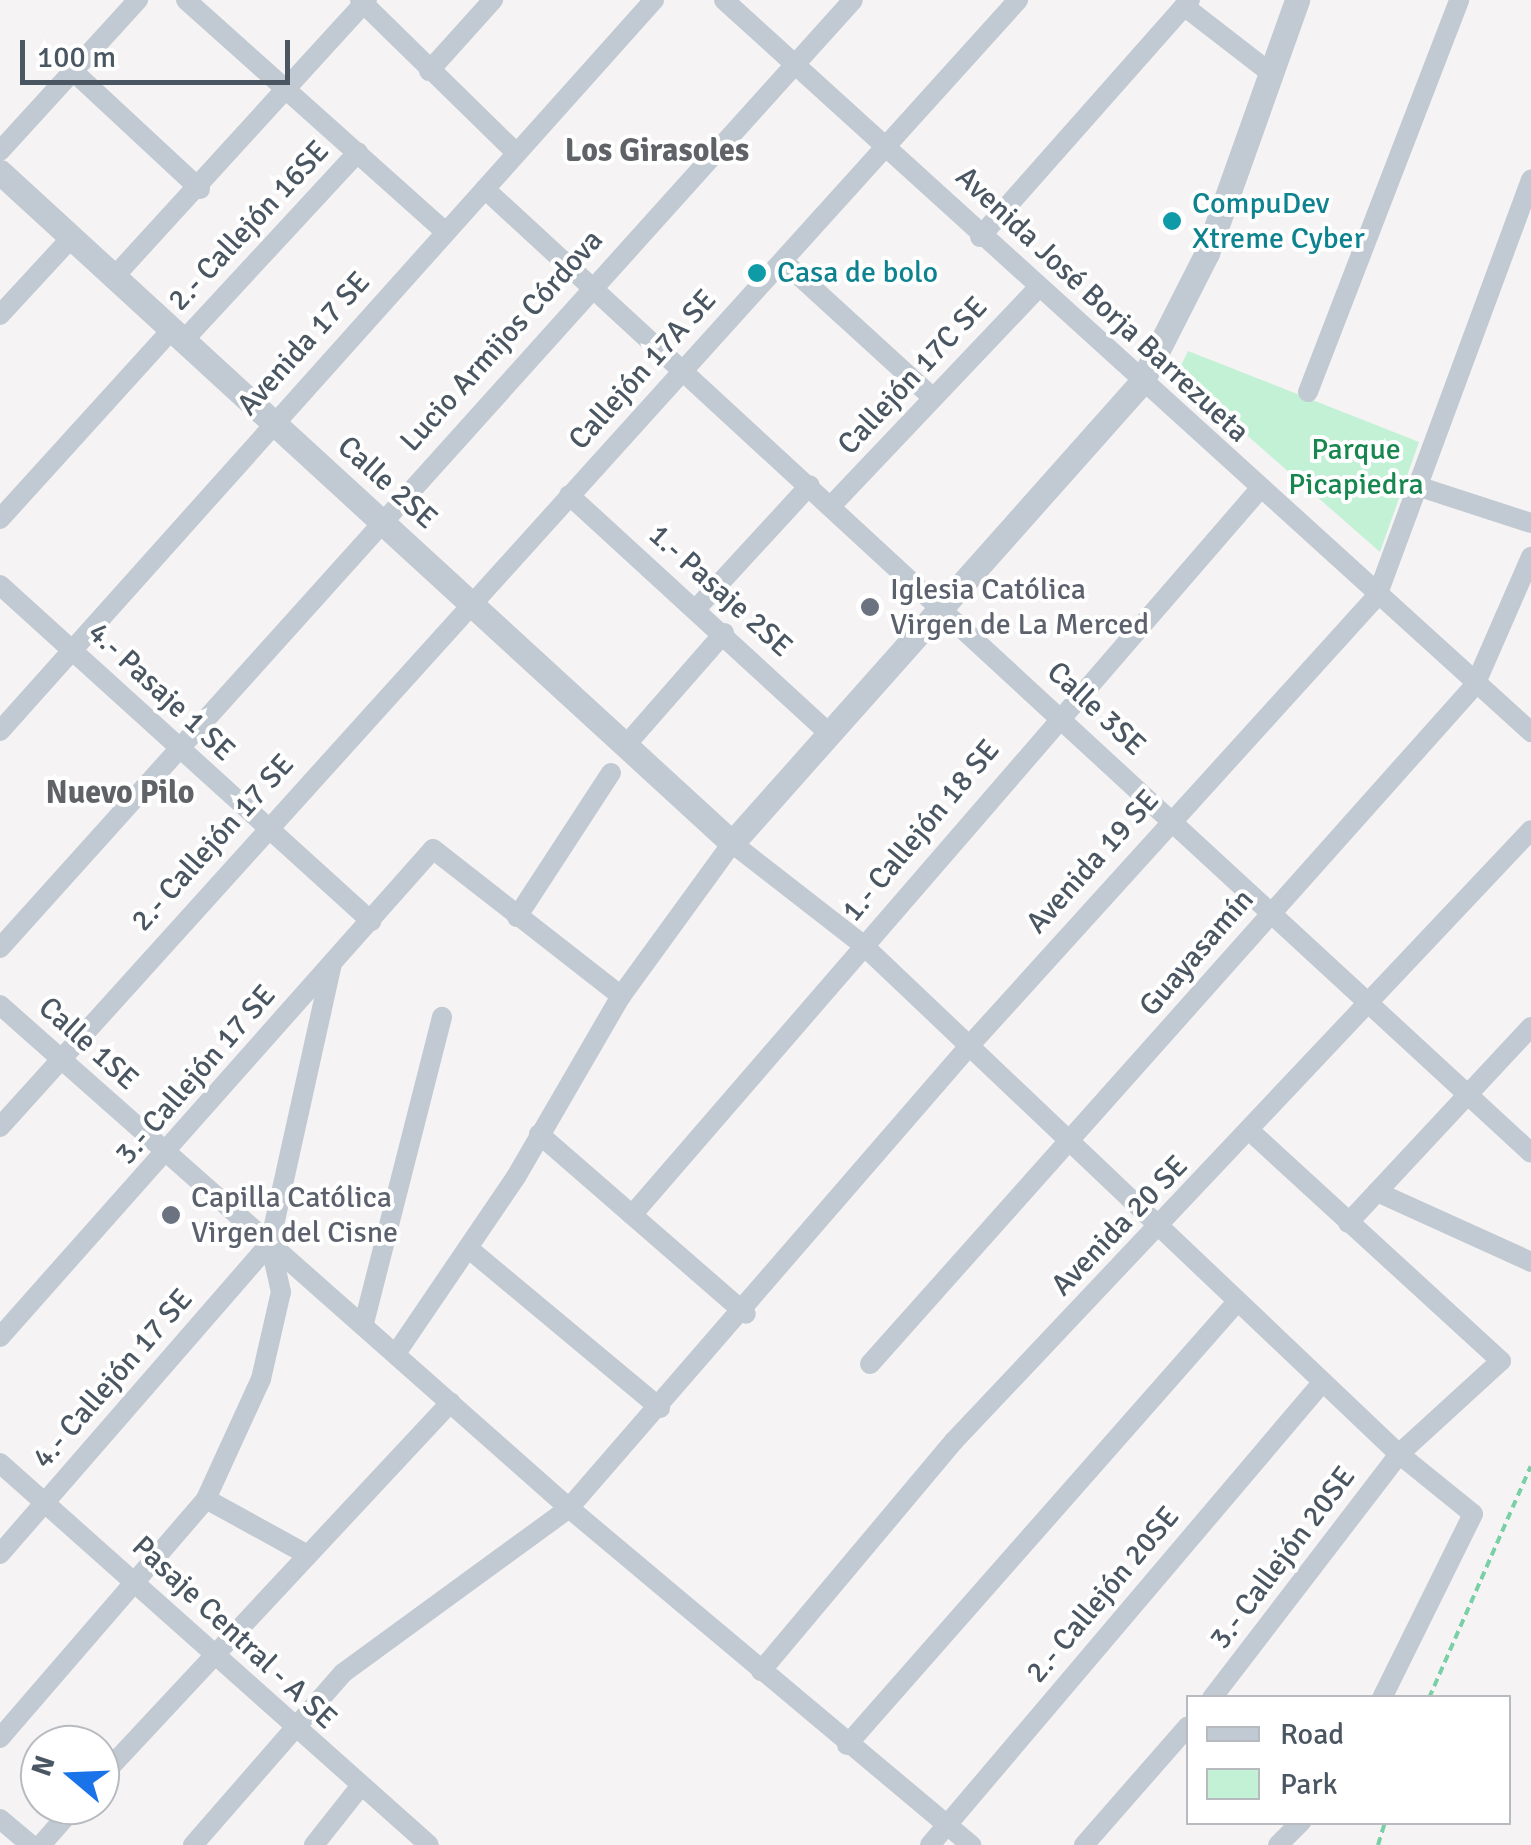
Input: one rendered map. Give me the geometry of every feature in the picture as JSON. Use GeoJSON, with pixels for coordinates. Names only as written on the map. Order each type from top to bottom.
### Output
{"type":"FeatureCollection","features":[{"type":"Feature","properties":{"kind":"street"},"geometry":{"type":"LineString","coordinates":[[0,151],[138,0]]}},
{"type":"Feature","properties":{"kind":"street"},"geometry":{"type":"LineString","coordinates":[[186,0],[292,86],[444,231]]}},
{"type":"Feature","properties":{"kind":"street"},"geometry":{"type":"LineString","coordinates":[[429,71],[494,0]]}},
{"type":"Feature","properties":{"kind":"street","name":"Avenida 17 SE"},"geometry":{"type":"LineString","coordinates":[[0,731],[654,0]]}},
{"type":"Feature","properties":{"kind":"street","name":"Avenida José Borja Barrezueta"},"geometry":{"type":"LineString","coordinates":[[724,0],[886,145],[980,237],[1531,732]]}},
{"type":"Feature","properties":{"kind":"street","name":"Lucio Armijos Córdova"},"geometry":{"type":"LineString","coordinates":[[0,948],[591,284],[852,0]]}},
{"type":"Feature","properties":{"kind":"street","name":"Callejón 17A SE"},"geometry":{"type":"LineString","coordinates":[[472,601],[1018,0]]}},
{"type":"Feature","properties":{"kind":"street"},"geometry":{"type":"LineString","coordinates":[[398,1352],[468,1248],[620,996],[732,843],[945,608],[1141,383],[1208,253],[1268,71],[1297,0]]}},
{"type":"Feature","properties":{"kind":"street"},"geometry":{"type":"LineString","coordinates":[[1308,392],[1459,0]]}},
{"type":"Feature","properties":{"kind":"street"},"geometry":{"type":"LineString","coordinates":[[114,277],[200,188],[364,1],[429,71],[516,153]]}},
{"type":"Feature","properties":{"kind":"street"},"geometry":{"type":"LineString","coordinates":[[980,237],[1187,3],[1268,71]]}},
{"type":"Feature","properties":{"kind":"street"},"geometry":{"type":"LineString","coordinates":[[74,72],[200,188]]}},
{"type":"Feature","properties":{"kind":"street","name":"2.- Callejón 16SE"},"geometry":{"type":"LineString","coordinates":[[0,519],[358,152]]}},
{"type":"Feature","properties":{"kind":"street","name":"Calle 2SE"},"geometry":{"type":"LineString","coordinates":[[0,172],[732,843]]}},
{"type":"Feature","properties":{"kind":"street","name":"Avenida 19 SE"},"geometry":{"type":"LineString","coordinates":[[192,1845],[290,1726],[343,1674],[569,1508],[746,1314],[970,1045],[1377,596],[1531,180]]}},
{"type":"Feature","properties":{"kind":"street","name":"Calle 3SE"},"geometry":{"type":"LineString","coordinates":[[486,188],[945,608],[1364,1006],[1531,1152]]}},
{"type":"Feature","properties":{"kind":"street"},"geometry":{"type":"LineString","coordinates":[[0,316],[71,238]]}},
{"type":"Feature","properties":{"kind":"street"},"geometry":{"type":"LineString","coordinates":[[782,260],[933,398]]}},
{"type":"Feature","properties":{"kind":"street","name":"Callejón 17C SE"},"geometry":{"type":"LineString","coordinates":[[832,505],[1038,288]]}},
{"type":"Feature","properties":{"kind":"street"},"geometry":{"type":"LineString","coordinates":[[696,609],[810,485]]}},
{"type":"Feature","properties":{"kind":"street"},"geometry":{"type":"LineString","coordinates":[[1417,486],[1531,523]]}},
{"type":"Feature","properties":{"kind":"street","name":"1.- Callejón 18 SE"},"geometry":{"type":"LineString","coordinates":[[632,1215],[1058,715],[1259,490]]}},
{"type":"Feature","properties":{"kind":"street","name":"1.- Pasaje 2SE"},"geometry":{"type":"LineString","coordinates":[[569,495],[829,733]]}},
{"type":"Feature","properties":{"kind":"street","name":"Guayasamín"},"geometry":{"type":"LineString","coordinates":[[870,1364],[1072,1142],[1475,685],[1531,558]]}},
{"type":"Feature","properties":{"kind":"street","name":"4.- Pasaje 1 SE"},"geometry":{"type":"LineString","coordinates":[[0,585],[264,830],[371,921]]}},
{"type":"Feature","properties":{"kind":"street","name":"2.- Callejón 17 SE"},"geometry":{"type":"LineString","coordinates":[[0,1128],[472,601]]}},
{"type":"Feature","properties":{"kind":"street"},"geometry":{"type":"LineString","coordinates":[[626,746],[724,633]]}},
{"type":"Feature","properties":{"kind":"street"},"geometry":{"type":"LineString","coordinates":[[612,774],[516,917],[620,996]]}},
{"type":"Feature","properties":{"kind":"street","name":"Avenida 20 SE"},"geometry":{"type":"LineString","coordinates":[[761,1671],[954,1441],[1252,1133],[1364,1006],[1531,830]]}},
{"type":"Feature","properties":{"kind":"street"},"geometry":{"type":"LineString","coordinates":[[732,843],[864,945],[1321,1384],[1473,1514],[1383,1695]]}},
{"type":"Feature","properties":{"kind":"street","name":"3.- Callejón 17 SE"},"geometry":{"type":"LineString","coordinates":[[0,1337],[168,1156],[433,849],[516,917]]}},
{"type":"Feature","properties":{"kind":"street"},"geometry":{"type":"LineString","coordinates":[[0,1738],[131,1578],[206,1499],[273,1336],[281,1292],[270,1243],[332,963]]}},
{"type":"Feature","properties":{"kind":"street","name":"Calle 1SE"},"geometry":{"type":"LineString","coordinates":[[0,1005],[168,1156],[398,1352],[569,1508],[846,1745],[971,1845]]}},
{"type":"Feature","properties":{"kind":"street"},"geometry":{"type":"LineString","coordinates":[[364,1324],[442,1017]]}},
{"type":"Feature","properties":{"kind":"street"},"geometry":{"type":"LineString","coordinates":[[1252,1133],[1348,1223],[1531,1026]]}},
{"type":"Feature","properties":{"kind":"street"},"geometry":{"type":"LineString","coordinates":[[539,1134],[746,1314]]}},
{"type":"Feature","properties":{"kind":"street"},"geometry":{"type":"LineString","coordinates":[[1377,1192],[1531,1262]]}},
{"type":"Feature","properties":{"kind":"street","name":"3.- Callejón 20SE"},"geometry":{"type":"LineString","coordinates":[[1214,1695],[1399,1454],[1502,1361],[1348,1223]]}},
{"type":"Feature","properties":{"kind":"street","name":"4.- Callejón 17 SE"},"geometry":{"type":"LineString","coordinates":[[0,1554],[270,1243]]}},
{"type":"Feature","properties":{"kind":"street"},"geometry":{"type":"LineString","coordinates":[[468,1248],[660,1408]]}},
{"type":"Feature","properties":{"kind":"street"},"geometry":{"type":"LineString","coordinates":[[846,1745],[1236,1303]]}},
{"type":"Feature","properties":{"kind":"street","name":"2.- Callejón 20SE"},"geometry":{"type":"LineString","coordinates":[[930,1845],[1321,1384]]}},
{"type":"Feature","properties":{"kind":"street"},"geometry":{"type":"LineString","coordinates":[[120,1755],[209,1655],[452,1402]]}},
{"type":"Feature","properties":{"kind":"street","name":"Pasaje Central - A SE"},"geometry":{"type":"LineString","coordinates":[[0,1463],[131,1578],[209,1655],[428,1844]]}},
{"type":"Feature","properties":{"kind":"street"},"geometry":{"type":"LineString","coordinates":[[206,1499],[306,1554]]}},
{"type":"Feature","properties":{"kind":"street"},"geometry":{"type":"LineString","coordinates":[[1084,1845],[1186,1728]]}},
{"type":"Feature","properties":{"kind":"street"},"geometry":{"type":"LineString","coordinates":[[314,1845],[359,1788]]}},
{"type":"Feature","properties":{"kind":"street"},"geometry":{"type":"LineString","coordinates":[[0,1819],[32,1845]]}},
{"type":"Feature","properties":{"kind":"street"},"geometry":{"type":"LineString","coordinates":[[41,1845],[58,1825]]}},
{"type":"Feature","properties":{"kind":"street"},"geometry":{"type":"LineString","coordinates":[[1278,1845],[1298,1825]]}},
{"type":"Feature","properties":{"kind":"path"},"geometry":{"type":"LineString","coordinates":[[1430,1695],[1531,1466]]}},
{"type":"Feature","properties":{"kind":"green space","name":"Parque Picapiedra"},"geometry":{"type":"Polygon","coordinates":[[[1188,351],[1419,442],[1380,552],[1177,374],[1188,351]]]}},
{"type":"Feature","properties":{"kind":"place","name":"CompuDev Xtreme Cyber"},"geometry":{"type":"Point","coordinates":[1172,221]}},
{"type":"Feature","properties":{"kind":"place","name":"Casa de bolo"},"geometry":{"type":"Point","coordinates":[757,273]}},
{"type":"Feature","properties":{"kind":"place","name":"Iglesia Católica Virgen de La Merced"},"geometry":{"type":"Point","coordinates":[870,607]}},
{"type":"Feature","properties":{"kind":"place","name":"Capilla Católica Virgen del Cisne"},"geometry":{"type":"Point","coordinates":[171,1215]}},
{"type":"Feature","properties":{"kind":"district","name":"Los Girasoles"},"geometry":{"type":"Point","coordinates":[657,151]}},
{"type":"Feature","properties":{"kind":"district","name":"Nuevo Pilo"},"geometry":{"type":"Point","coordinates":[120,793]}}]}
